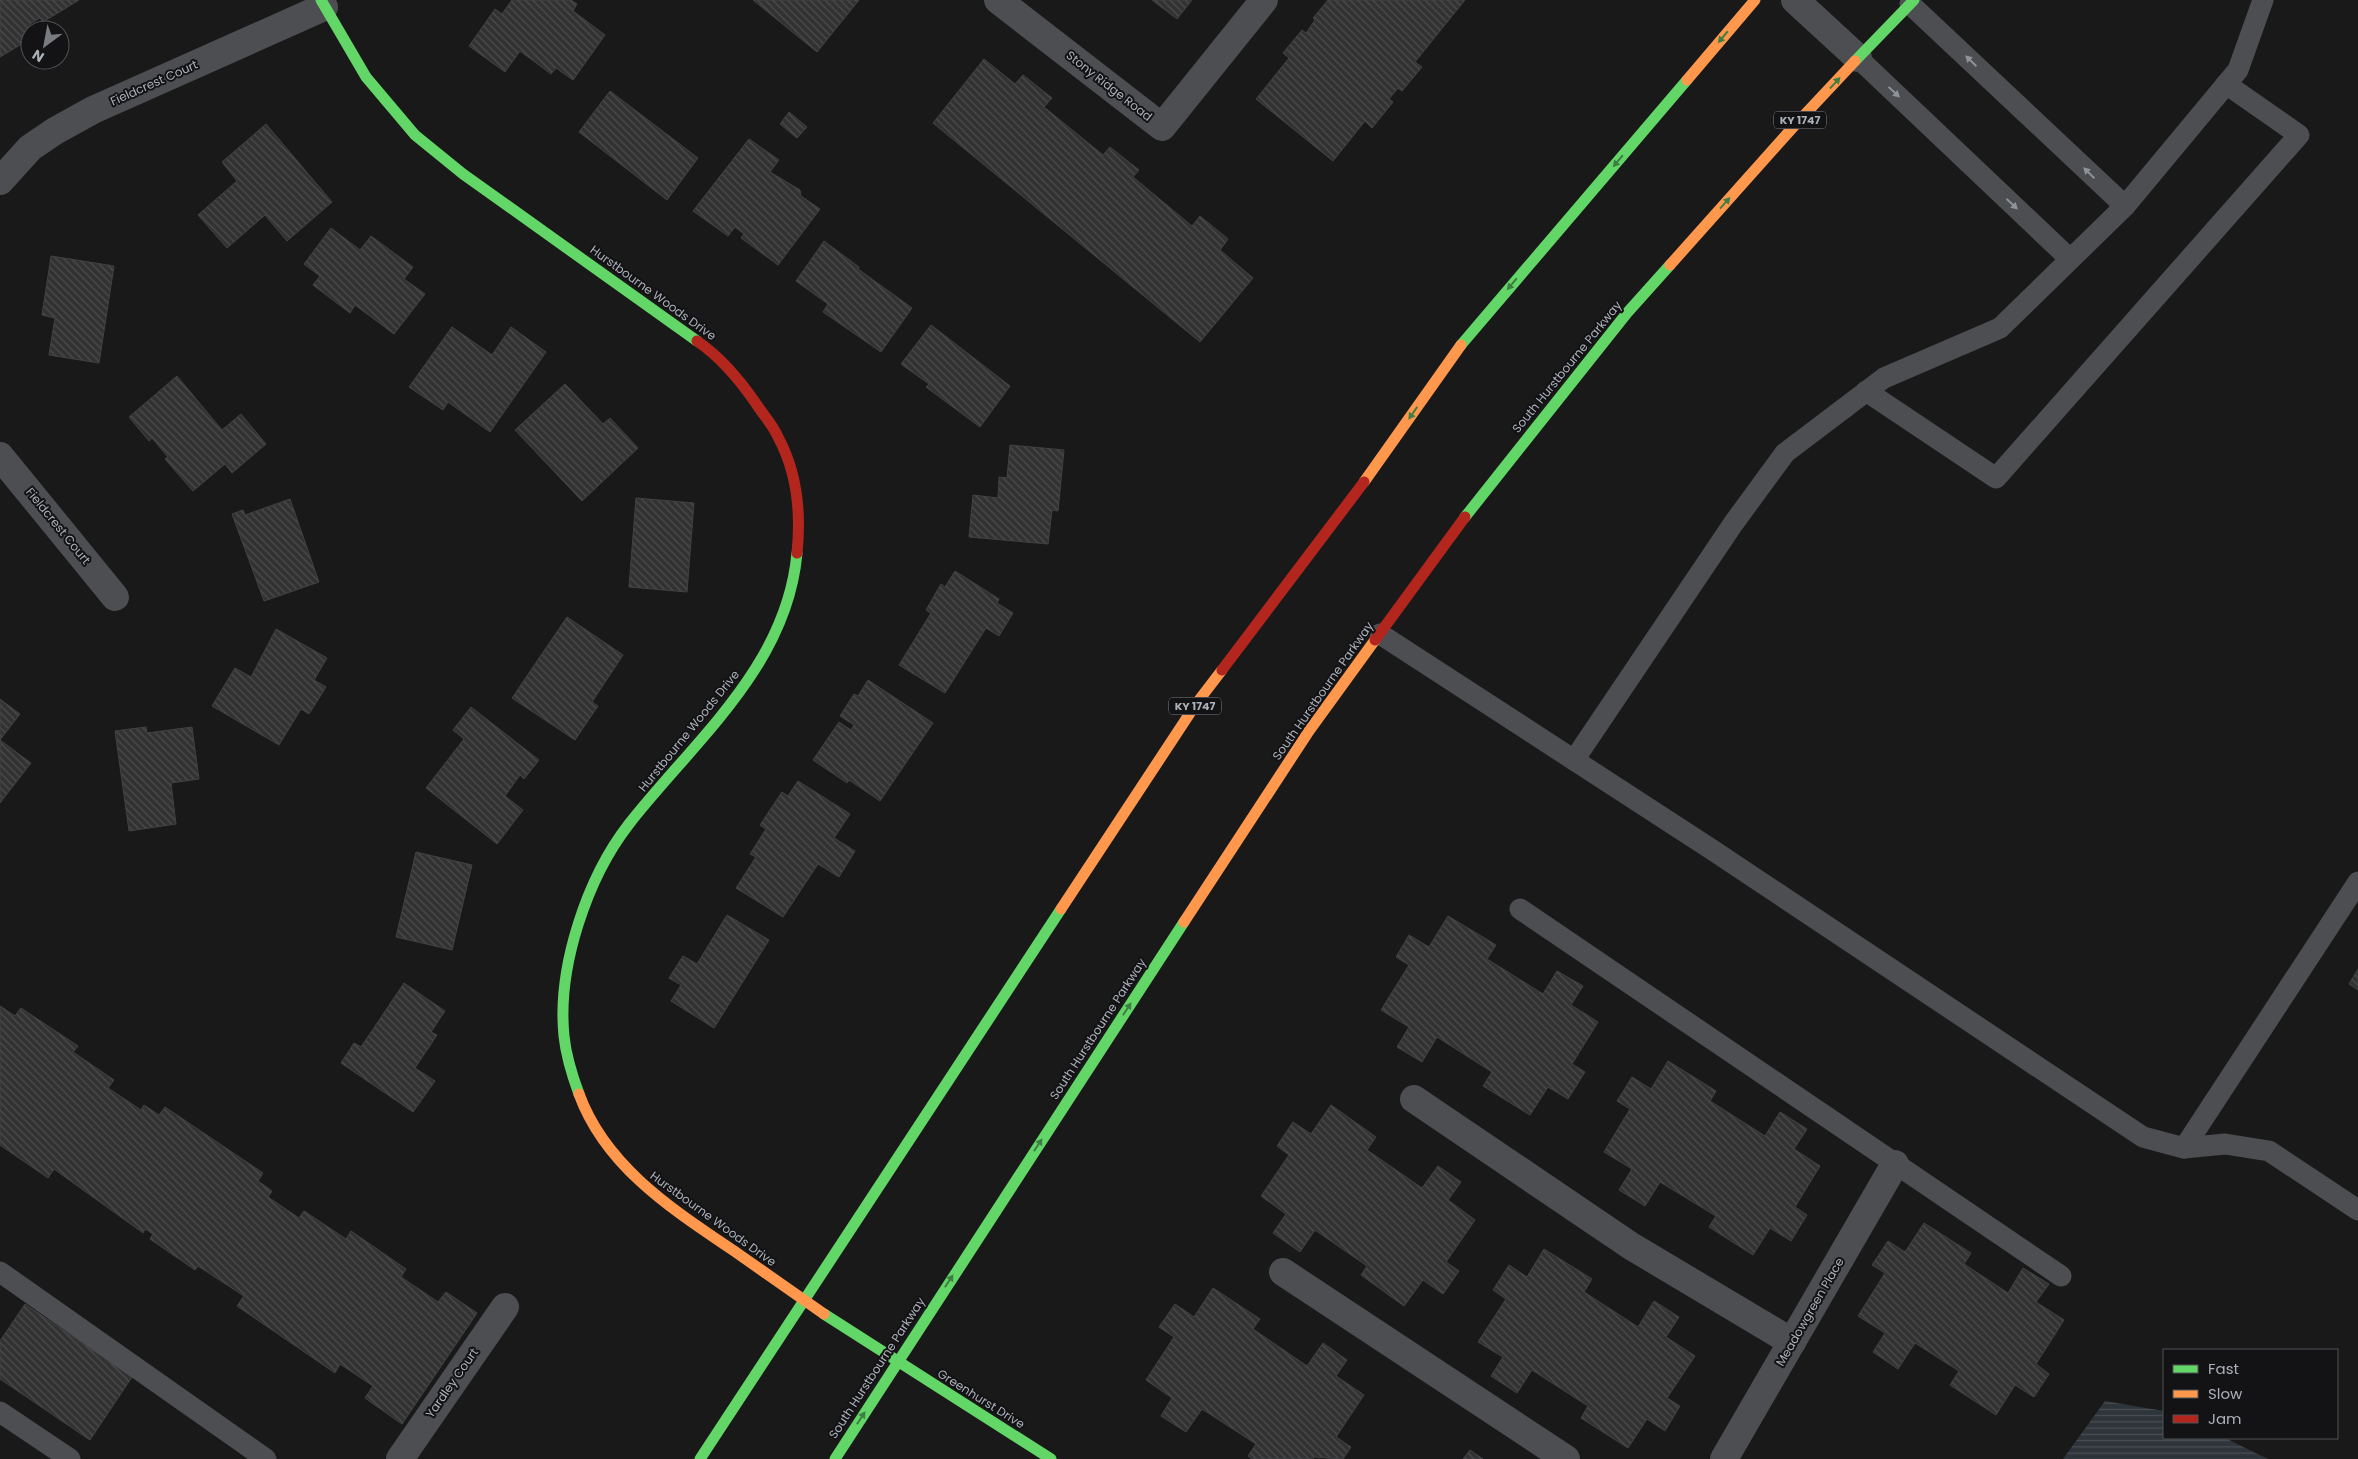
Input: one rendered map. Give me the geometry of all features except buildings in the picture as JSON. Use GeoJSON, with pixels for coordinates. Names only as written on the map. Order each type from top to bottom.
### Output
{"type":"FeatureCollection","features":[{"type":"Feature","properties":{"kind":"main road","name":"KY 1747"},"geometry":{"type":"LineString","coordinates":[[700,1459],[1196,704],[1369,475],[1465,340],[1755,0]]}},
{"type":"Feature","properties":{"kind":"main road","name":"South Hurstbourne Parkway"},"geometry":{"type":"LineString","coordinates":[[835,1459],[1309,731],[1473,506],[1627,313],[1795,125],[1910,1]]}},
{"type":"Feature","properties":{"kind":"main road","name":"Hurstbourne Woods Drive"},"geometry":{"type":"LineString","coordinates":[[322,3],[366,77],[415,135],[463,174],[702,344],[734,374],[779,436],[791,466],[798,502],[800,534],[796,570],[789,600],[778,630],[749,682],[624,832],[594,883],[576,926],[569,961],[564,1005],[564,1040],[572,1073],[583,1105],[608,1145],[642,1185],[683,1216],[896,1363]]}},
{"type":"Feature","properties":{"kind":"main road","name":"Greenhurst Drive"},"geometry":{"type":"LineString","coordinates":[[896,1363],[1051,1459]]}},
{"type":"Feature","properties":{"kind":"street","name":"Stony Ridge Road"},"geometry":{"type":"LineString","coordinates":[[998,0],[1162,127],[1264,0]]}},
{"type":"Feature","properties":{"kind":"street"},"geometry":{"type":"LineString","coordinates":[[1795,0],[1858,58]]}},
{"type":"Feature","properties":{"kind":"street","name":"Fieldcrest Court"},"geometry":{"type":"LineString","coordinates":[[0,181],[30,148],[55,131],[93,110],[322,3]]}},
{"type":"Feature","properties":{"kind":"street","name":"Fieldcrest Court"},"geometry":{"type":"LineString","coordinates":[[0,456],[115,597]]}},
{"type":"Feature","properties":{"kind":"street"},"geometry":{"type":"LineString","coordinates":[[1414,1099],[1631,1246],[1752,1320],[1792,1342]]}},
{"type":"Feature","properties":{"kind":"street","name":"Meadowgreen Place"},"geometry":{"type":"LineString","coordinates":[[1724,1459],[1895,1164]]}},
{"type":"Feature","properties":{"kind":"street"},"geometry":{"type":"LineString","coordinates":[[1283,1272],[1566,1459]]}},
{"type":"Feature","properties":{"kind":"street","name":"Yardley Court"},"geometry":{"type":"LineString","coordinates":[[400,1459],[505,1307]]}},
{"type":"Feature","properties":{"kind":"lane"},"geometry":{"type":"LineString","coordinates":[[1574,760],[1733,524],[1785,453],[1884,378],[2000,328],[2125,206],[2238,70],[2263,0]]}},
{"type":"Feature","properties":{"kind":"lane"},"geometry":{"type":"LineString","coordinates":[[1910,1],[2125,206]]}},
{"type":"Feature","properties":{"kind":"lane"},"geometry":{"type":"LineString","coordinates":[[1858,58],[2070,259]]}},
{"type":"Feature","properties":{"kind":"lane"},"geometry":{"type":"LineString","coordinates":[[1866,391],[1996,478],[2299,135],[2226,84]]}},
{"type":"Feature","properties":{"kind":"lane"},"geometry":{"type":"LineString","coordinates":[[1380,634],[1719,854],[2142,1137],[2184,1148],[2226,1144],[2269,1151],[2358,1210]]}},
{"type":"Feature","properties":{"kind":"lane"},"geometry":{"type":"LineString","coordinates":[[2184,1148],[2358,882]]}},
{"type":"Feature","properties":{"kind":"lane"},"geometry":{"type":"LineString","coordinates":[[1520,909],[2061,1276]]}},
{"type":"Feature","properties":{"kind":"lane"},"geometry":{"type":"LineString","coordinates":[[0,1272],[266,1459]]}},
{"type":"Feature","properties":{"kind":"lane"},"geometry":{"type":"LineString","coordinates":[[0,1412],[70,1459]]}},
{"type":"Feature","properties":{"kind":"shaded area"},"geometry":{"type":"Polygon","coordinates":[[[2105,1401],[2163,1411],[2163,1439],[2227,1439],[2268,1459],[2063,1459],[2105,1401]]]}},
{"type":"Feature","properties":{"kind":"traffic: fast"},"geometry":{"type":"LineString","coordinates":[[321,0],[366,77],[415,135],[463,174],[697,341]]}},
{"type":"Feature","properties":{"kind":"traffic: fast"},"geometry":{"type":"LineString","coordinates":[[1855,61],[1914,0]]}},
{"type":"Feature","properties":{"kind":"traffic: fast"},"geometry":{"type":"LineString","coordinates":[[1461,345],[1687,80]]}},
{"type":"Feature","properties":{"kind":"traffic: fast"},"geometry":{"type":"LineString","coordinates":[[1465,517],[1627,313],[1670,265]]}},
{"type":"Feature","properties":{"kind":"traffic: fast"},"geometry":{"type":"LineString","coordinates":[[579,1094],[566,1051],[563,1009],[570,953],[588,897],[600,870],[629,824],[709,731],[757,666],[776,631],[790,594],[797,553]]}},
{"type":"Feature","properties":{"kind":"traffic: fast"},"geometry":{"type":"LineString","coordinates":[[700,1459],[1061,909]]}},
{"type":"Feature","properties":{"kind":"traffic: fast"},"geometry":{"type":"LineString","coordinates":[[835,1459],[1184,922]]}},
{"type":"Feature","properties":{"kind":"traffic: fast"},"geometry":{"type":"LineString","coordinates":[[824,1314],[1051,1459]]}},
{"type":"Feature","properties":{"kind":"traffic: slow"},"geometry":{"type":"LineString","coordinates":[[1687,80],[1755,0]]}},
{"type":"Feature","properties":{"kind":"traffic: slow"},"geometry":{"type":"LineString","coordinates":[[1670,265],[1855,61]]}},
{"type":"Feature","properties":{"kind":"traffic: slow"},"geometry":{"type":"LineString","coordinates":[[1364,482],[1461,345]]}},
{"type":"Feature","properties":{"kind":"traffic: slow"},"geometry":{"type":"LineString","coordinates":[[1184,922],[1309,731],[1375,640]]}},
{"type":"Feature","properties":{"kind":"traffic: slow"},"geometry":{"type":"LineString","coordinates":[[1061,909],[1196,704],[1222,670]]}},
{"type":"Feature","properties":{"kind":"traffic: slow"},"geometry":{"type":"LineString","coordinates":[[579,1094],[591,1120],[606,1144],[645,1185],[690,1221],[824,1314]]}},
{"type":"Feature","properties":{"kind":"traffic: jam"},"geometry":{"type":"LineString","coordinates":[[697,341],[715,355],[737,378],[776,433],[790,464],[796,494],[798,508],[797,553]]}},
{"type":"Feature","properties":{"kind":"traffic: jam"},"geometry":{"type":"LineString","coordinates":[[1222,670],[1364,482]]}},
{"type":"Feature","properties":{"kind":"traffic: jam"},"geometry":{"type":"LineString","coordinates":[[1375,640],[1465,517]]}}]}
